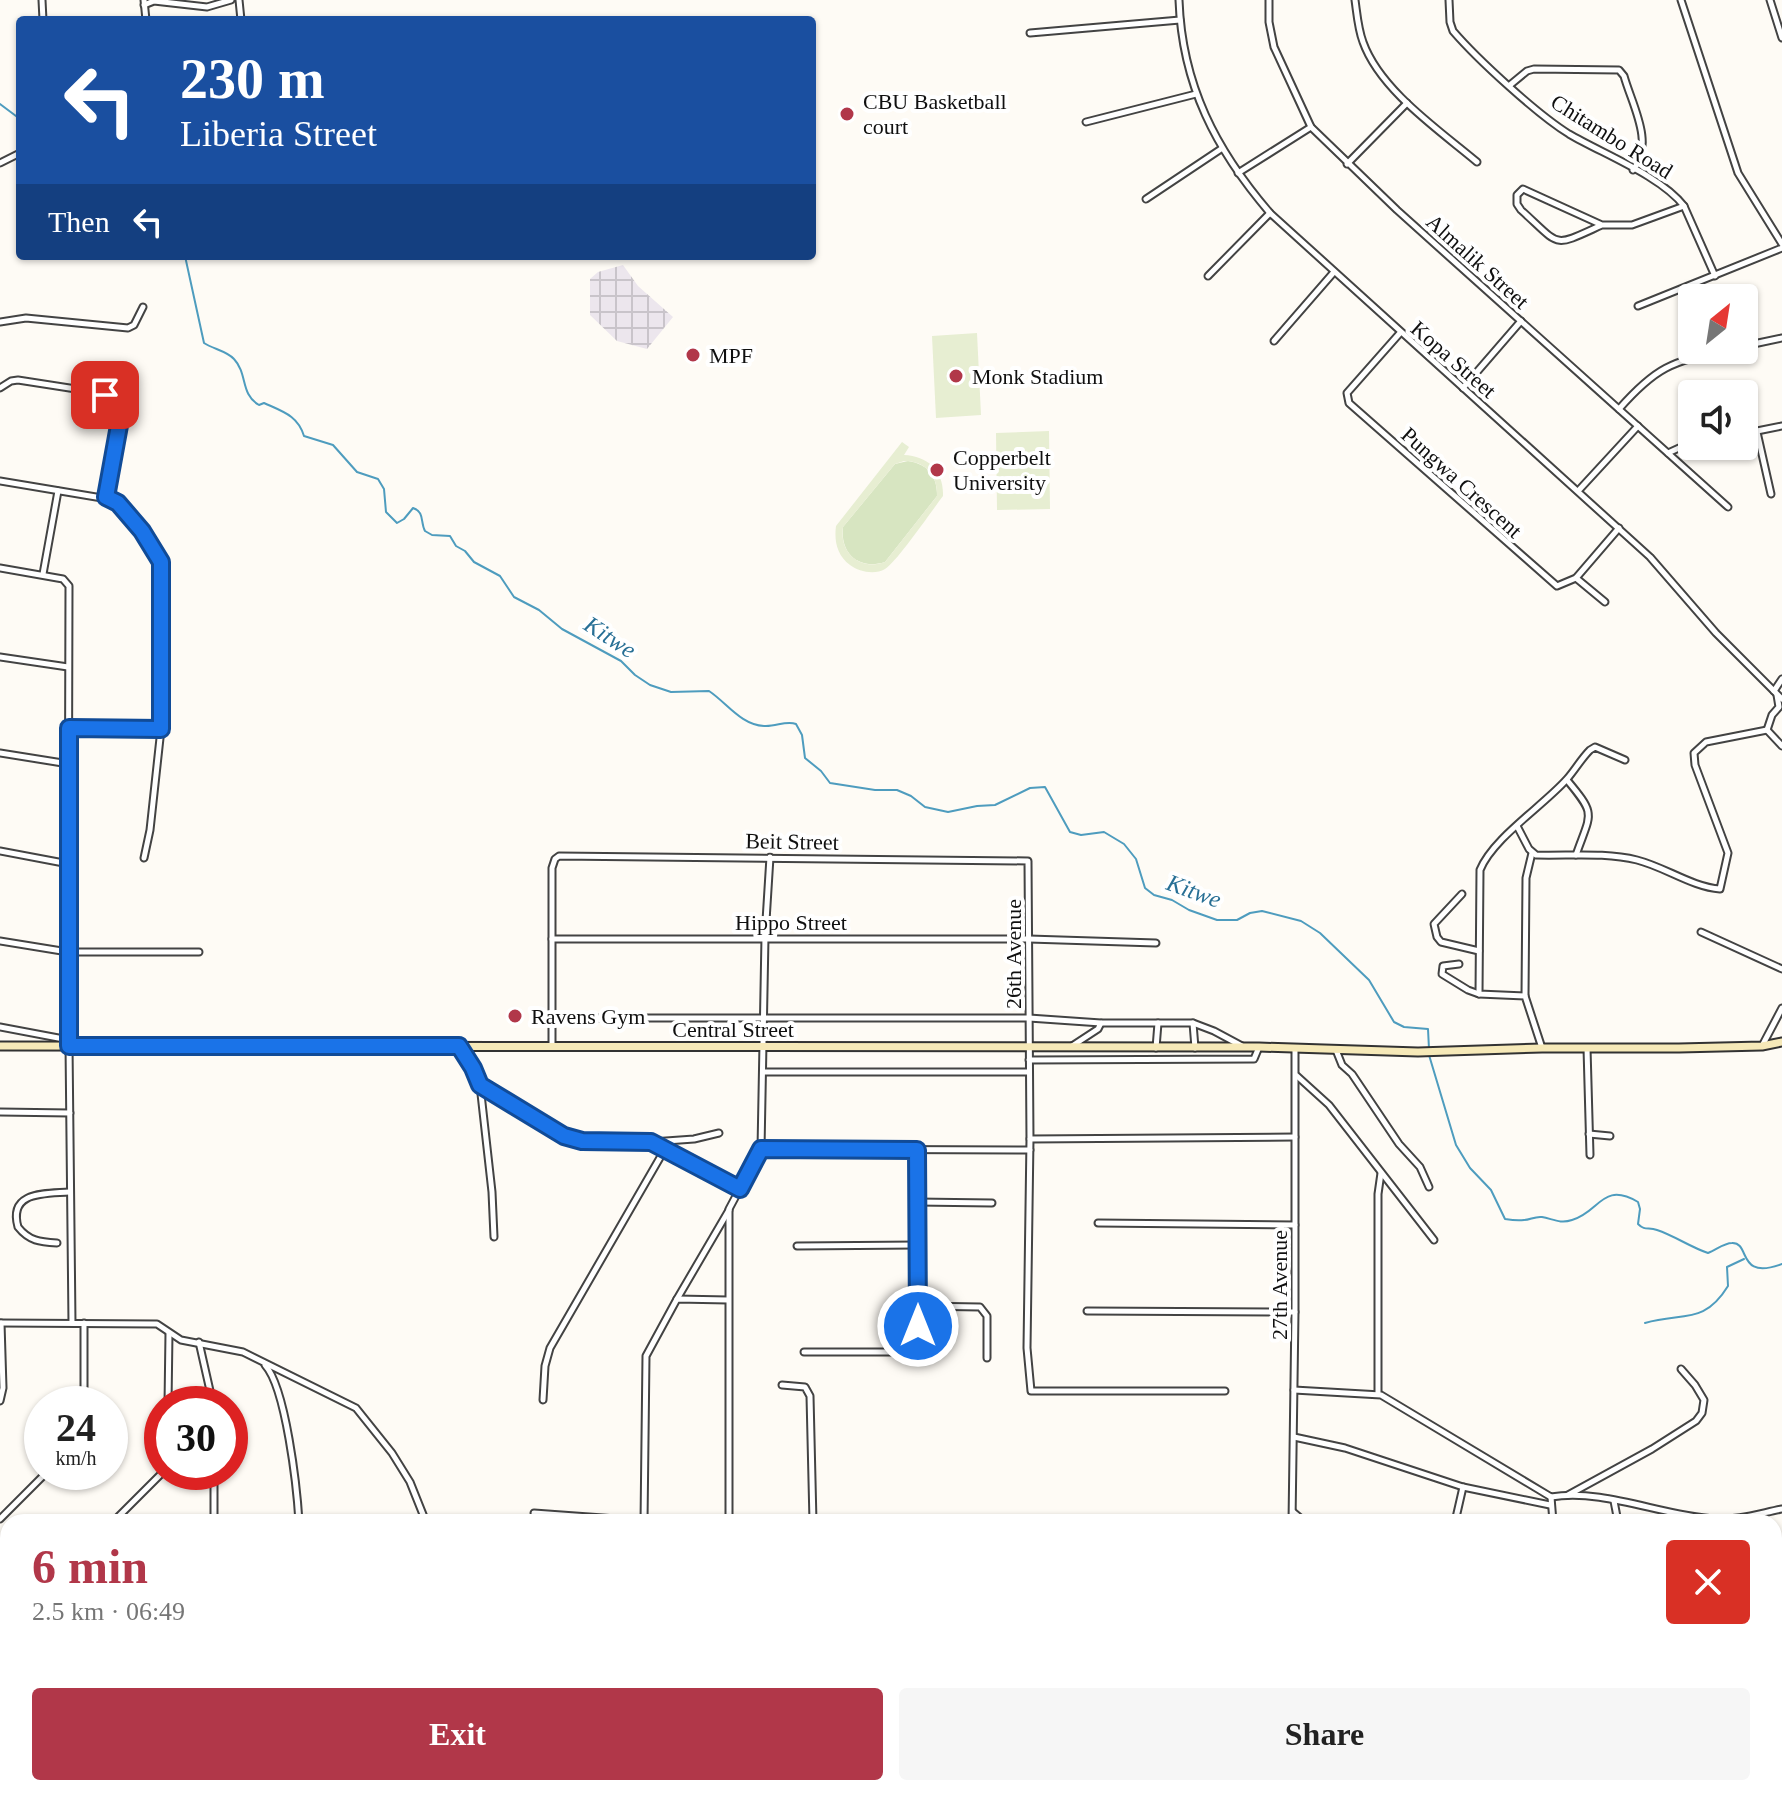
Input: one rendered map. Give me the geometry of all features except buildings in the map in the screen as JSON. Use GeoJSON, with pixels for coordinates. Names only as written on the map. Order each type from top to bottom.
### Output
{"type":"FeatureCollection","features":[{"type":"Feature","properties":{"kind":"street"},"geometry":{"type":"LineString","coordinates":[[144,3],[154,1],[207,7],[231,0]]}},
{"type":"Feature","properties":{"kind":"street","name":"Kopa Street"},"geometry":{"type":"LineString","coordinates":[[1179,0],[1180,20],[1196,94],[1221,149],[1270,213],[1619,528],[1666,573],[1716,633],[1778,695]]}},
{"type":"Feature","properties":{"kind":"street","name":"Almalik Street"},"geometry":{"type":"LineString","coordinates":[[1269,0],[1274,47],[1311,127],[1347,164],[1728,507]]}},
{"type":"Feature","properties":{"kind":"street"},"geometry":{"type":"LineString","coordinates":[[1355,0],[1360,33],[1369,56],[1407,103],[1477,162]]}},
{"type":"Feature","properties":{"kind":"street","name":"Chitambo Road"},"geometry":{"type":"LineString","coordinates":[[1449,0],[1453,31],[1510,85],[1566,132],[1669,190],[1684,206],[1715,276]]}},
{"type":"Feature","properties":{"kind":"street"},"geometry":{"type":"LineString","coordinates":[[1638,306],[1782,246],[1738,173],[1681,0]]}},
{"type":"Feature","properties":{"kind":"street"},"geometry":{"type":"LineString","coordinates":[[1770,0],[1782,38]]}},
{"type":"Feature","properties":{"kind":"street"},"geometry":{"type":"LineString","coordinates":[[1030,33],[1180,20]]}},
{"type":"Feature","properties":{"kind":"street"},"geometry":{"type":"LineString","coordinates":[[1510,85],[1534,69],[1619,70],[1624,76],[1645,148],[1633,170]]}},
{"type":"Feature","properties":{"kind":"street"},"geometry":{"type":"LineString","coordinates":[[1086,122],[1196,94]]}},
{"type":"Feature","properties":{"kind":"street"},"geometry":{"type":"LineString","coordinates":[[1347,164],[1407,103]]}},
{"type":"Feature","properties":{"kind":"street"},"geometry":{"type":"LineString","coordinates":[[1238,173],[1311,127]]}},
{"type":"Feature","properties":{"kind":"street"},"geometry":{"type":"LineString","coordinates":[[1146,199],[1221,149]]}},
{"type":"Feature","properties":{"kind":"street"},"geometry":{"type":"LineString","coordinates":[[1602,225],[1565,243],[1555,241],[1521,210],[1517,195],[1523,189],[1602,225],[1632,225],[1684,206]]}},
{"type":"Feature","properties":{"kind":"street"},"geometry":{"type":"LineString","coordinates":[[1208,276],[1270,213]]}},
{"type":"Feature","properties":{"kind":"street"},"geometry":{"type":"LineString","coordinates":[[1274,341],[1334,272]]}},
{"type":"Feature","properties":{"kind":"street"},"geometry":{"type":"LineString","coordinates":[[0,322],[26,318],[128,328],[134,325],[143,307]]}},
{"type":"Feature","properties":{"kind":"street"},"geometry":{"type":"LineString","coordinates":[[1463,388],[1521,321]]}},
{"type":"Feature","properties":{"kind":"street","name":"Pungwa Crescent"},"geometry":{"type":"LineString","coordinates":[[1400,333],[1347,393],[1349,403],[1551,583],[1563,585],[1576,578]]}},
{"type":"Feature","properties":{"kind":"street"},"geometry":{"type":"LineString","coordinates":[[1758,343],[1782,338]]}},
{"type":"Feature","properties":{"kind":"street"},"geometry":{"type":"LineString","coordinates":[[1619,409],[1643,382],[1669,364],[1678,362]]}},
{"type":"Feature","properties":{"kind":"street"},"geometry":{"type":"LineString","coordinates":[[0,388],[18,380],[105,395],[112,402],[120,420],[106,497]]}},
{"type":"Feature","properties":{"kind":"street"},"geometry":{"type":"LineString","coordinates":[[1579,491],[1638,426]]}},
{"type":"Feature","properties":{"kind":"street"},"geometry":{"type":"LineString","coordinates":[[1758,431],[1782,426]]}},
{"type":"Feature","properties":{"kind":"street"},"geometry":{"type":"LineString","coordinates":[[1758,439],[1771,494]]}},
{"type":"Feature","properties":{"kind":"street"},"geometry":{"type":"LineString","coordinates":[[1668,453],[1678,448]]}},
{"type":"Feature","properties":{"kind":"street"},"geometry":{"type":"LineString","coordinates":[[0,481],[106,497],[118,503],[142,531],[161,562],[161,729],[144,858]]}},
{"type":"Feature","properties":{"kind":"street"},"geometry":{"type":"LineString","coordinates":[[43,574],[58,491]]}},
{"type":"Feature","properties":{"kind":"street"},"geometry":{"type":"LineString","coordinates":[[1605,602],[1576,578],[1619,528]]}},
{"type":"Feature","properties":{"kind":"street"},"geometry":{"type":"LineString","coordinates":[[0,568],[43,574],[67,582],[72,1323]]}},
{"type":"Feature","properties":{"kind":"street"},"geometry":{"type":"LineString","coordinates":[[0,657],[68,667]]}},
{"type":"Feature","properties":{"kind":"street"},"geometry":{"type":"LineString","coordinates":[[1767,730],[1772,715],[1779,707],[1782,679]]}},
{"type":"Feature","properties":{"kind":"street"},"geometry":{"type":"LineString","coordinates":[[69,728],[161,729]]}},
{"type":"Feature","properties":{"kind":"street"},"geometry":{"type":"LineString","coordinates":[[1767,730],[1782,746]]}},
{"type":"Feature","properties":{"kind":"street"},"geometry":{"type":"LineString","coordinates":[[1532,853],[1641,861],[1696,881],[1706,888],[1720,889],[1728,853],[1695,765],[1694,753],[1706,742],[1767,730]]}},
{"type":"Feature","properties":{"kind":"street"},"geometry":{"type":"LineString","coordinates":[[1479,994],[1480,870],[1488,857],[1567,780],[1584,755],[1595,747],[1625,760]]}},
{"type":"Feature","properties":{"kind":"street"},"geometry":{"type":"LineString","coordinates":[[0,753],[69,764]]}},
{"type":"Feature","properties":{"kind":"street"},"geometry":{"type":"LineString","coordinates":[[1567,780],[1589,807],[1589,819],[1576,855]]}},
{"type":"Feature","properties":{"kind":"street"},"geometry":{"type":"LineString","coordinates":[[1517,826],[1532,853],[1526,878],[1525,996],[1542,1048]]}},
{"type":"Feature","properties":{"kind":"street"},"geometry":{"type":"LineString","coordinates":[[0,851],[69,864]]}},
{"type":"Feature","properties":{"kind":"street","name":"Beit Street"},"geometry":{"type":"LineString","coordinates":[[552,939],[552,868],[555,859],[565,854],[1028,861]]}},
{"type":"Feature","properties":{"kind":"street"},"geometry":{"type":"LineString","coordinates":[[644,1514],[646,1356],[761,1149],[765,1072],[765,937],[770,857]]}},
{"type":"Feature","properties":{"kind":"street","name":"26th Avenue"},"geometry":{"type":"LineString","coordinates":[[1028,861],[1030,1150],[1027,1348],[1031,1391],[1225,1391]]}},
{"type":"Feature","properties":{"kind":"street"},"geometry":{"type":"LineString","coordinates":[[1462,894],[1434,924],[1434,929],[1441,942],[1479,951]]}},
{"type":"Feature","properties":{"kind":"street"},"geometry":{"type":"LineString","coordinates":[[1701,932],[1782,969]]}},
{"type":"Feature","properties":{"kind":"street","name":"Hippo Street"},"geometry":{"type":"LineString","coordinates":[[552,939],[765,937],[1156,943]]}},
{"type":"Feature","properties":{"kind":"street"},"geometry":{"type":"LineString","coordinates":[[552,939],[552,1047]]}},
{"type":"Feature","properties":{"kind":"street"},"geometry":{"type":"LineString","coordinates":[[0,941],[68,952],[199,952]]}},
{"type":"Feature","properties":{"kind":"street"},"geometry":{"type":"LineString","coordinates":[[1459,964],[1443,966],[1442,974],[1479,994],[1525,996]]}},
{"type":"Feature","properties":{"kind":"street"},"geometry":{"type":"LineString","coordinates":[[1762,1046],[1782,1008]]}},
{"type":"Feature","properties":{"kind":"street"},"geometry":{"type":"LineString","coordinates":[[552,1018],[1029,1018],[1101,1023],[1193,1023],[1244,1047]]}},
{"type":"Feature","properties":{"kind":"street"},"geometry":{"type":"LineString","coordinates":[[1069,1047],[1098,1029],[1101,1023]]}},
{"type":"Feature","properties":{"kind":"street"},"geometry":{"type":"LineString","coordinates":[[1156,1048],[1158,1023]]}},
{"type":"Feature","properties":{"kind":"street"},"geometry":{"type":"LineString","coordinates":[[1193,1023],[1195,1048]]}},
{"type":"Feature","properties":{"kind":"street"},"geometry":{"type":"LineString","coordinates":[[0,1027],[69,1043]]}},
{"type":"Feature","properties":{"kind":"street","name":"Central Street"},"geometry":{"type":"LineString","coordinates":[[0,1046],[69,1043],[1259,1047],[1418,1052],[1762,1046],[1782,1042]]}},
{"type":"Feature","properties":{"kind":"street"},"geometry":{"type":"LineString","coordinates":[[459,1046],[480,1085],[494,1237]]}},
{"type":"Feature","properties":{"kind":"street"},"geometry":{"type":"LineString","coordinates":[[1029,1060],[1254,1059],[1259,1047]]}},
{"type":"Feature","properties":{"kind":"street","name":"27th Avenue"},"geometry":{"type":"LineString","coordinates":[[1292,1512],[1295,1048]]}},
{"type":"Feature","properties":{"kind":"street"},"geometry":{"type":"LineString","coordinates":[[1587,1048],[1590,1155]]}},
{"type":"Feature","properties":{"kind":"street"},"geometry":{"type":"LineString","coordinates":[[1336,1049],[1342,1065],[1352,1074],[1399,1144],[1420,1167],[1429,1187]]}},
{"type":"Feature","properties":{"kind":"street"},"geometry":{"type":"LineString","coordinates":[[765,1072],[1029,1072]]}},
{"type":"Feature","properties":{"kind":"street"},"geometry":{"type":"LineString","coordinates":[[1296,1075],[1329,1105],[1434,1240]]}},
{"type":"Feature","properties":{"kind":"street"},"geometry":{"type":"LineString","coordinates":[[480,1085],[572,1139],[651,1142],[694,1139],[719,1133]]}},
{"type":"Feature","properties":{"kind":"street"},"geometry":{"type":"LineString","coordinates":[[0,1112],[70,1113]]}},
{"type":"Feature","properties":{"kind":"street"},"geometry":{"type":"LineString","coordinates":[[1589,1134],[1610,1136]]}},
{"type":"Feature","properties":{"kind":"street"},"geometry":{"type":"LineString","coordinates":[[1030,1139],[1295,1137]]}},
{"type":"Feature","properties":{"kind":"street"},"geometry":{"type":"LineString","coordinates":[[651,1142],[740,1189]]}},
{"type":"Feature","properties":{"kind":"street"},"geometry":{"type":"LineString","coordinates":[[543,1400],[545,1366],[550,1348],[665,1149]]}},
{"type":"Feature","properties":{"kind":"street"},"geometry":{"type":"LineString","coordinates":[[761,1149],[1030,1150]]}},
{"type":"Feature","properties":{"kind":"street"},"geometry":{"type":"LineString","coordinates":[[804,1352],[912,1352],[917,1345],[917,1150]]}},
{"type":"Feature","properties":{"kind":"street"},"geometry":{"type":"LineString","coordinates":[[1378,1394],[1378,1194],[1381,1173]]}},
{"type":"Feature","properties":{"kind":"street"},"geometry":{"type":"LineString","coordinates":[[57,1243],[37,1242],[27,1237],[18,1227],[16,1212],[29,1196],[69,1192]]}},
{"type":"Feature","properties":{"kind":"street"},"geometry":{"type":"LineString","coordinates":[[917,1202],[992,1203]]}},
{"type":"Feature","properties":{"kind":"street"},"geometry":{"type":"LineString","coordinates":[[729,1209],[729,1514]]}},
{"type":"Feature","properties":{"kind":"street"},"geometry":{"type":"LineString","coordinates":[[1098,1223],[1295,1225]]}},
{"type":"Feature","properties":{"kind":"street"},"geometry":{"type":"LineString","coordinates":[[797,1246],[917,1245]]}},
{"type":"Feature","properties":{"kind":"street"},"geometry":{"type":"LineString","coordinates":[[677,1299],[729,1300]]}},
{"type":"Feature","properties":{"kind":"street"},"geometry":{"type":"LineString","coordinates":[[918,1306],[980,1307],[987,1316],[987,1358]]}},
{"type":"Feature","properties":{"kind":"street"},"geometry":{"type":"LineString","coordinates":[[1087,1311],[1295,1312]]}},
{"type":"Feature","properties":{"kind":"street"},"geometry":{"type":"LineString","coordinates":[[0,1401],[3,1388],[1,1323],[157,1324],[181,1340],[243,1352],[356,1408],[371,1424],[410,1482],[423,1514]]}},
{"type":"Feature","properties":{"kind":"street"},"geometry":{"type":"LineString","coordinates":[[84,1323],[84,1386]]}},
{"type":"Feature","properties":{"kind":"street"},"geometry":{"type":"LineString","coordinates":[[168,1386],[169,1332]]}},
{"type":"Feature","properties":{"kind":"street"},"geometry":{"type":"LineString","coordinates":[[199,1342],[209,1386]]}},
{"type":"Feature","properties":{"kind":"street"},"geometry":{"type":"LineString","coordinates":[[260,1361],[273,1373],[295,1466],[298,1514]]}},
{"type":"Feature","properties":{"kind":"street"},"geometry":{"type":"LineString","coordinates":[[1568,1495],[1696,1421],[1702,1413],[1704,1400],[1681,1369]]}},
{"type":"Feature","properties":{"kind":"street"},"geometry":{"type":"LineString","coordinates":[[782,1385],[805,1387],[810,1396],[813,1514]]}},
{"type":"Feature","properties":{"kind":"street"},"geometry":{"type":"LineString","coordinates":[[1294,1390],[1378,1394],[1409,1409],[1551,1497],[1568,1495],[1614,1501],[1681,1514]]}},
{"type":"Feature","properties":{"kind":"street"},"geometry":{"type":"LineString","coordinates":[[1294,1437],[1345,1448],[1463,1487],[1550,1505]]}},
{"type":"Feature","properties":{"kind":"street"},"geometry":{"type":"LineString","coordinates":[[1458,1514],[1463,1487]]}},
{"type":"Feature","properties":{"kind":"street"},"geometry":{"type":"LineString","coordinates":[[5,1514],[29,1490]]}},
{"type":"Feature","properties":{"kind":"street"},"geometry":{"type":"LineString","coordinates":[[121,1514],[145,1490]]}},
{"type":"Feature","properties":{"kind":"street"},"geometry":{"type":"LineString","coordinates":[[214,1490],[214,1514]]}},
{"type":"Feature","properties":{"kind":"street"},"geometry":{"type":"LineString","coordinates":[[1551,1497],[1552,1514]]}},
{"type":"Feature","properties":{"kind":"street"},"geometry":{"type":"LineString","coordinates":[[1614,1501],[1616,1514]]}},
{"type":"Feature","properties":{"kind":"street"},"geometry":{"type":"LineString","coordinates":[[1755,1514],[1782,1509]]}},
{"type":"Feature","properties":{"kind":"street"},"geometry":{"type":"LineString","coordinates":[[534,1513],[546,1514]]}},
{"type":"Feature","properties":{"kind":"shaded area"},"geometry":{"type":"Polygon","coordinates":[[[623,265],[638,286],[673,317],[647,349],[617,341],[590,315],[590,279],[598,272],[623,265]]]}},
{"type":"Feature","properties":{"kind":"green space","name":"Monk Stadium"},"geometry":{"type":"Polygon","coordinates":[[[977,333],[981,415],[936,418],[932,336],[977,333]]]}},
{"type":"Feature","properties":{"kind":"green space"},"geometry":{"type":"Polygon","coordinates":[[[1049,431],[1050,509],[997,510],[996,433],[1049,431]]]}},
{"type":"Feature","properties":{"kind":"green space"},"geometry":{"type":"Polygon","coordinates":[[[902,442],[909,447],[904,455],[927,462],[941,479],[943,496],[906,547],[885,569],[867,572],[850,565],[837,547],[836,526],[902,442]],[[911,462],[895,464],[843,527],[844,545],[860,562],[885,562],[937,496],[933,476],[924,467],[911,462]]]}},
{"type":"Feature","properties":{"kind":"green space"},"geometry":{"type":"Polygon","coordinates":[[[908,461],[930,472],[937,496],[885,562],[859,562],[848,552],[843,527],[895,464],[908,461]]]}},
{"type":"Feature","properties":{"kind":"waterway","name":"Kitwe"},"geometry":{"type":"LineString","coordinates":[[0,104],[16,116]]}},
{"type":"Feature","properties":{"kind":"waterway","name":"Kitwe"},"geometry":{"type":"LineString","coordinates":[[186,260],[204,343],[234,359],[253,400],[289,415],[304,436],[333,445],[357,472],[378,479],[384,489],[386,512],[397,523],[413,508],[417,510],[425,531],[432,535],[450,536],[474,562],[500,576],[514,597],[539,610],[562,629],[621,661],[650,685],[671,692],[709,691],[741,718],[756,725],[796,724],[802,735],[805,758],[830,783],[897,790],[925,807],[948,812],[995,805],[1030,788],[1045,787],[1070,832],[1081,835],[1104,832],[1124,844],[1136,859],[1145,888],[1154,895],[1217,920],[1237,920],[1262,911],[1301,921],[1320,933],[1369,980],[1394,1022],[1404,1027],[1428,1029],[1429,1049]]}},
{"type":"Feature","properties":{"kind":"waterway","name":"Kitwe"},"geometry":{"type":"LineString","coordinates":[[1429,1055],[1456,1145],[1470,1168],[1491,1190],[1505,1219],[1539,1217],[1568,1221],[1581,1216],[1609,1196],[1626,1196],[1638,1202],[1638,1224],[1643,1227],[1664,1232],[1708,1253],[1726,1244],[1738,1244],[1747,1260],[1757,1268],[1782,1264]]}},
{"type":"Feature","properties":{"kind":"waterway"},"geometry":{"type":"LineString","coordinates":[[1645,1323],[1692,1315],[1710,1307],[1728,1286],[1727,1267],[1744,1259]]}},
{"type":"Feature","properties":{"kind":"place","name":"CBU Basketball court"},"geometry":{"type":"Point","coordinates":[847,114]}},
{"type":"Feature","properties":{"kind":"place","name":"MPF"},"geometry":{"type":"Point","coordinates":[693,355]}},
{"type":"Feature","properties":{"kind":"place","name":"Monk Stadium"},"geometry":{"type":"Point","coordinates":[956,376]}},
{"type":"Feature","properties":{"kind":"place","name":"Copperbelt University"},"geometry":{"type":"Point","coordinates":[937,470]}},
{"type":"Feature","properties":{"kind":"place","name":"Ravens Gym"},"geometry":{"type":"Point","coordinates":[515,1016]}},
{"type":"Feature","properties":{"kind":"route"},"geometry":{"type":"LineString","coordinates":[[105,395],[117,410],[120,420],[106,497],[118,503],[142,531],[161,562],[161,729],[69,728],[69,1046],[459,1046],[480,1085],[564,1136],[582,1141],[651,1142],[740,1189],[761,1149],[917,1150],[918,1326]]}}]}
